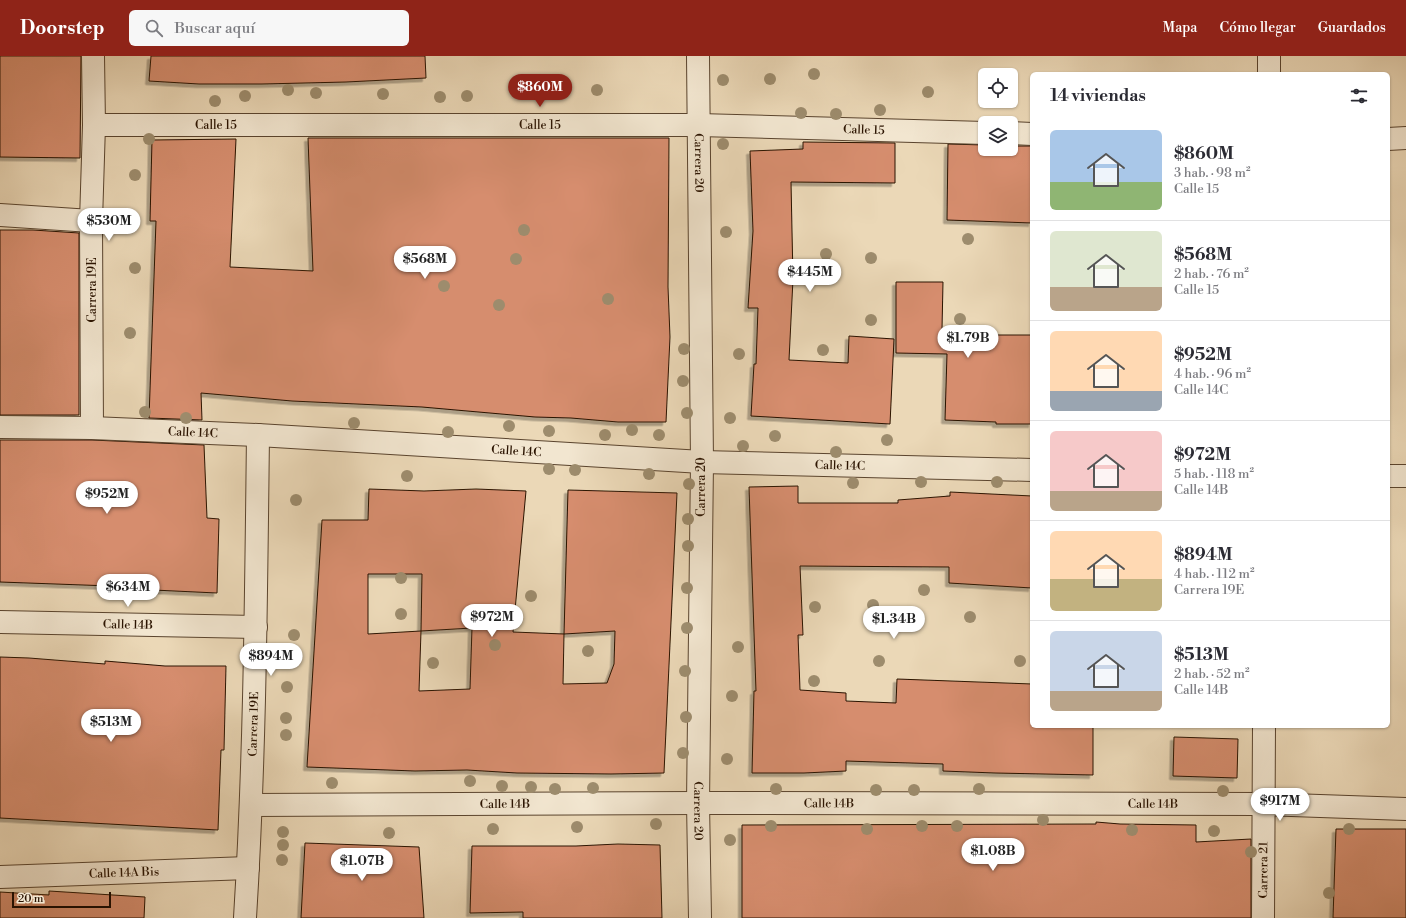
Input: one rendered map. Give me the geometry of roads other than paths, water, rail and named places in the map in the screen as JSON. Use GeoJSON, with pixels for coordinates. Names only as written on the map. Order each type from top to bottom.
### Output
{"type":"FeatureCollection","features":[{"type":"Feature","properties":{"kind":"street","name":"Carrera 19E"},"geometry":{"type":"LineString","coordinates":[[92,428],[94,56]]}},
{"type":"Feature","properties":{"kind":"street","name":"Carrera 20"},"geometry":{"type":"LineString","coordinates":[[698,56],[702,462],[698,803],[700,918]]}},
{"type":"Feature","properties":{"kind":"street"},"geometry":{"type":"LineString","coordinates":[[1269,56],[1269,72]]}},
{"type":"Feature","properties":{"kind":"street","name":"Calle 15"},"geometry":{"type":"LineString","coordinates":[[94,125],[698,125],[978,133]]}},
{"type":"Feature","properties":{"kind":"street"},"geometry":{"type":"LineString","coordinates":[[1018,133],[1030,134]]}},
{"type":"Feature","properties":{"kind":"street"},"geometry":{"type":"LineString","coordinates":[[1390,139],[1406,138]]}},
{"type":"Feature","properties":{"kind":"street"},"geometry":{"type":"LineString","coordinates":[[0,215],[92,221]]}},
{"type":"Feature","properties":{"kind":"street","name":"Calle 14C"},"geometry":{"type":"LineString","coordinates":[[0,427],[92,428],[258,435],[702,462],[1030,470]]}},
{"type":"Feature","properties":{"kind":"street","name":"Carrera 19E"},"geometry":{"type":"LineString","coordinates":[[245,918],[251,805],[256,627],[258,435]]}},
{"type":"Feature","properties":{"kind":"street"},"geometry":{"type":"LineString","coordinates":[[1390,476],[1406,476]]}},
{"type":"Feature","properties":{"kind":"street","name":"Calle 14B"},"geometry":{"type":"LineString","coordinates":[[0,622],[256,627]]}},
{"type":"Feature","properties":{"kind":"street","name":"Carrera 21"},"geometry":{"type":"LineString","coordinates":[[1263,918],[1264,728]]}},
{"type":"Feature","properties":{"kind":"street","name":"Calle 14B"},"geometry":{"type":"LineString","coordinates":[[251,805],[698,803],[1263,804],[1406,809]]}},
{"type":"Feature","properties":{"kind":"street","name":"Calle 14A Bis"},"geometry":{"type":"LineString","coordinates":[[0,877],[248,868]]}}]}
